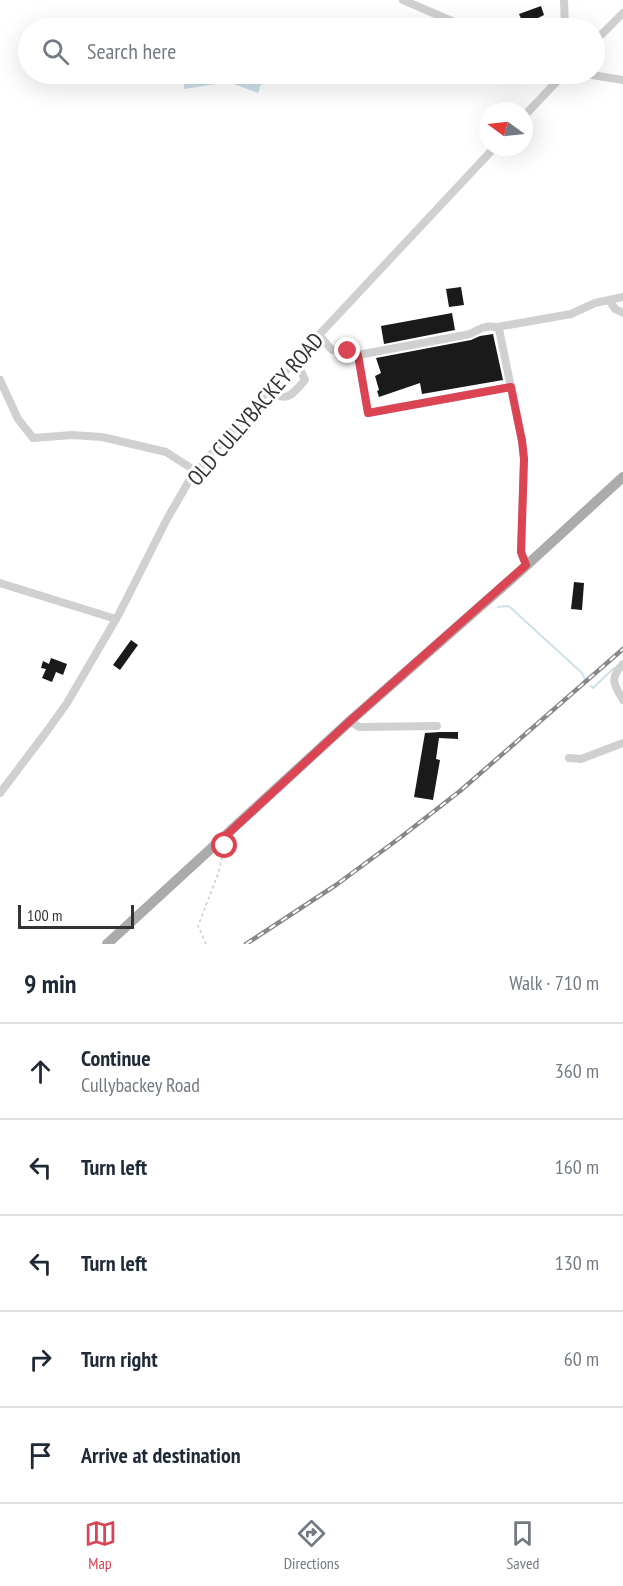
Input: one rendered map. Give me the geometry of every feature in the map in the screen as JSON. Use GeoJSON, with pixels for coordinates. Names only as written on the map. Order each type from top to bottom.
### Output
{"type":"FeatureCollection","features":[{"type":"Feature","properties":{"kind":"main road"},"geometry":{"type":"LineString","coordinates":[[107,944],[350,721],[623,477]]}},
{"type":"Feature","properties":{"kind":"street"},"geometry":{"type":"LineString","coordinates":[[403,0],[445,18]]}},
{"type":"Feature","properties":{"kind":"street"},"geometry":{"type":"LineString","coordinates":[[564,0],[565,18]]}},
{"type":"Feature","properties":{"kind":"street"},"geometry":{"type":"LineString","coordinates":[[605,31],[623,13]]}},
{"type":"Feature","properties":{"kind":"street"},"geometry":{"type":"LineString","coordinates":[[605,77],[623,80]]}},
{"type":"Feature","properties":{"kind":"street"},"geometry":{"type":"LineString","coordinates":[[533,107],[554,84]]}},
{"type":"Feature","properties":{"kind":"street","name":"OLD CULLYBACKEY ROAD"},"geometry":{"type":"LineString","coordinates":[[1,791],[67,703],[116,619],[189,481],[319,335],[487,156]]}},
{"type":"Feature","properties":{"kind":"street"},"geometry":{"type":"LineString","coordinates":[[319,335],[332,350],[348,351],[358,355],[470,334],[482,328],[571,314],[595,303],[623,297]]}},
{"type":"Feature","properties":{"kind":"street"},"geometry":{"type":"LineString","coordinates":[[609,300],[615,309],[623,313]]}},
{"type":"Feature","properties":{"kind":"street"},"geometry":{"type":"LineString","coordinates":[[497,327],[522,441],[524,459],[521,552],[526,565]]}},
{"type":"Feature","properties":{"kind":"street"},"geometry":{"type":"LineString","coordinates":[[358,355],[368,413],[511,387]]}},
{"type":"Feature","properties":{"kind":"street"},"geometry":{"type":"LineString","coordinates":[[267,392],[286,398],[293,394],[305,380],[300,369]]}},
{"type":"Feature","properties":{"kind":"street"},"geometry":{"type":"LineString","coordinates":[[0,380],[18,419],[33,438],[72,435],[102,437],[166,452],[197,472]]}},
{"type":"Feature","properties":{"kind":"street"},"geometry":{"type":"LineString","coordinates":[[0,583],[116,619]]}},
{"type":"Feature","properties":{"kind":"street"},"geometry":{"type":"LineString","coordinates":[[623,664],[614,675],[614,681],[623,700]]}},
{"type":"Feature","properties":{"kind":"street"},"geometry":{"type":"LineString","coordinates":[[350,721],[359,727],[437,726]]}},
{"type":"Feature","properties":{"kind":"street"},"geometry":{"type":"LineString","coordinates":[[569,758],[581,759],[623,743]]}},
{"type":"Feature","properties":{"kind":"path"},"geometry":{"type":"LineString","coordinates":[[206,944],[198,926],[218,874],[225,846],[221,840]]}},
{"type":"Feature","properties":{"kind":"water"},"geometry":{"type":"Polygon","coordinates":[[[184,84],[216,84],[184,89],[184,84]]]}},
{"type":"Feature","properties":{"kind":"water"},"geometry":{"type":"Polygon","coordinates":[[[234,84],[261,84],[258,93],[234,84]]]}},
{"type":"Feature","properties":{"kind":"building"},"geometry":{"type":"Polygon","coordinates":[[[541,6],[544,15],[538,18],[521,18],[519,14],[541,6]]]}},
{"type":"Feature","properties":{"kind":"building"},"geometry":{"type":"Polygon","coordinates":[[[461,287],[464,305],[449,307],[446,289],[461,287]]]}},
{"type":"Feature","properties":{"kind":"building"},"geometry":{"type":"Polygon","coordinates":[[[452,313],[455,330],[384,344],[381,326],[452,313]]]}},
{"type":"Feature","properties":{"kind":"building"},"geometry":{"type":"Polygon","coordinates":[[[493,334],[503,380],[422,394],[420,383],[379,397],[375,376],[381,373],[376,358],[493,334]]]}},
{"type":"Feature","properties":{"kind":"building"},"geometry":{"type":"Polygon","coordinates":[[[574,582],[584,583],[582,610],[571,609],[574,582]]]}},
{"type":"Feature","properties":{"kind":"building"},"geometry":{"type":"Polygon","coordinates":[[[131,640],[138,645],[120,670],[113,665],[131,640]]]}},
{"type":"Feature","properties":{"kind":"building"},"geometry":{"type":"Polygon","coordinates":[[[51,658],[67,664],[63,675],[56,672],[52,682],[42,678],[46,669],[41,668],[43,661],[49,664],[51,658]]]}},
{"type":"Feature","properties":{"kind":"building"},"geometry":{"type":"Polygon","coordinates":[[[458,732],[458,739],[439,738],[436,759],[440,760],[433,800],[414,797],[425,733],[458,732]]]}},
{"type":"Feature","properties":{"kind":"waterway"},"geometry":{"type":"LineString","coordinates":[[498,607],[511,608],[582,673],[585,679]]}},
{"type":"Feature","properties":{"kind":"waterway"},"geometry":{"type":"LineString","coordinates":[[591,686],[593,688],[614,668]]}},
{"type":"Feature","properties":{"kind":"railway"},"geometry":{"type":"LineString","coordinates":[[246,944],[336,885],[460,791],[623,649]]}},
{"type":"Feature","properties":{"kind":"route"},"geometry":{"type":"LineString","coordinates":[[225,846],[221,840],[350,721],[526,565],[521,552],[524,459],[511,387],[368,413],[358,355],[348,351]]}}]}
